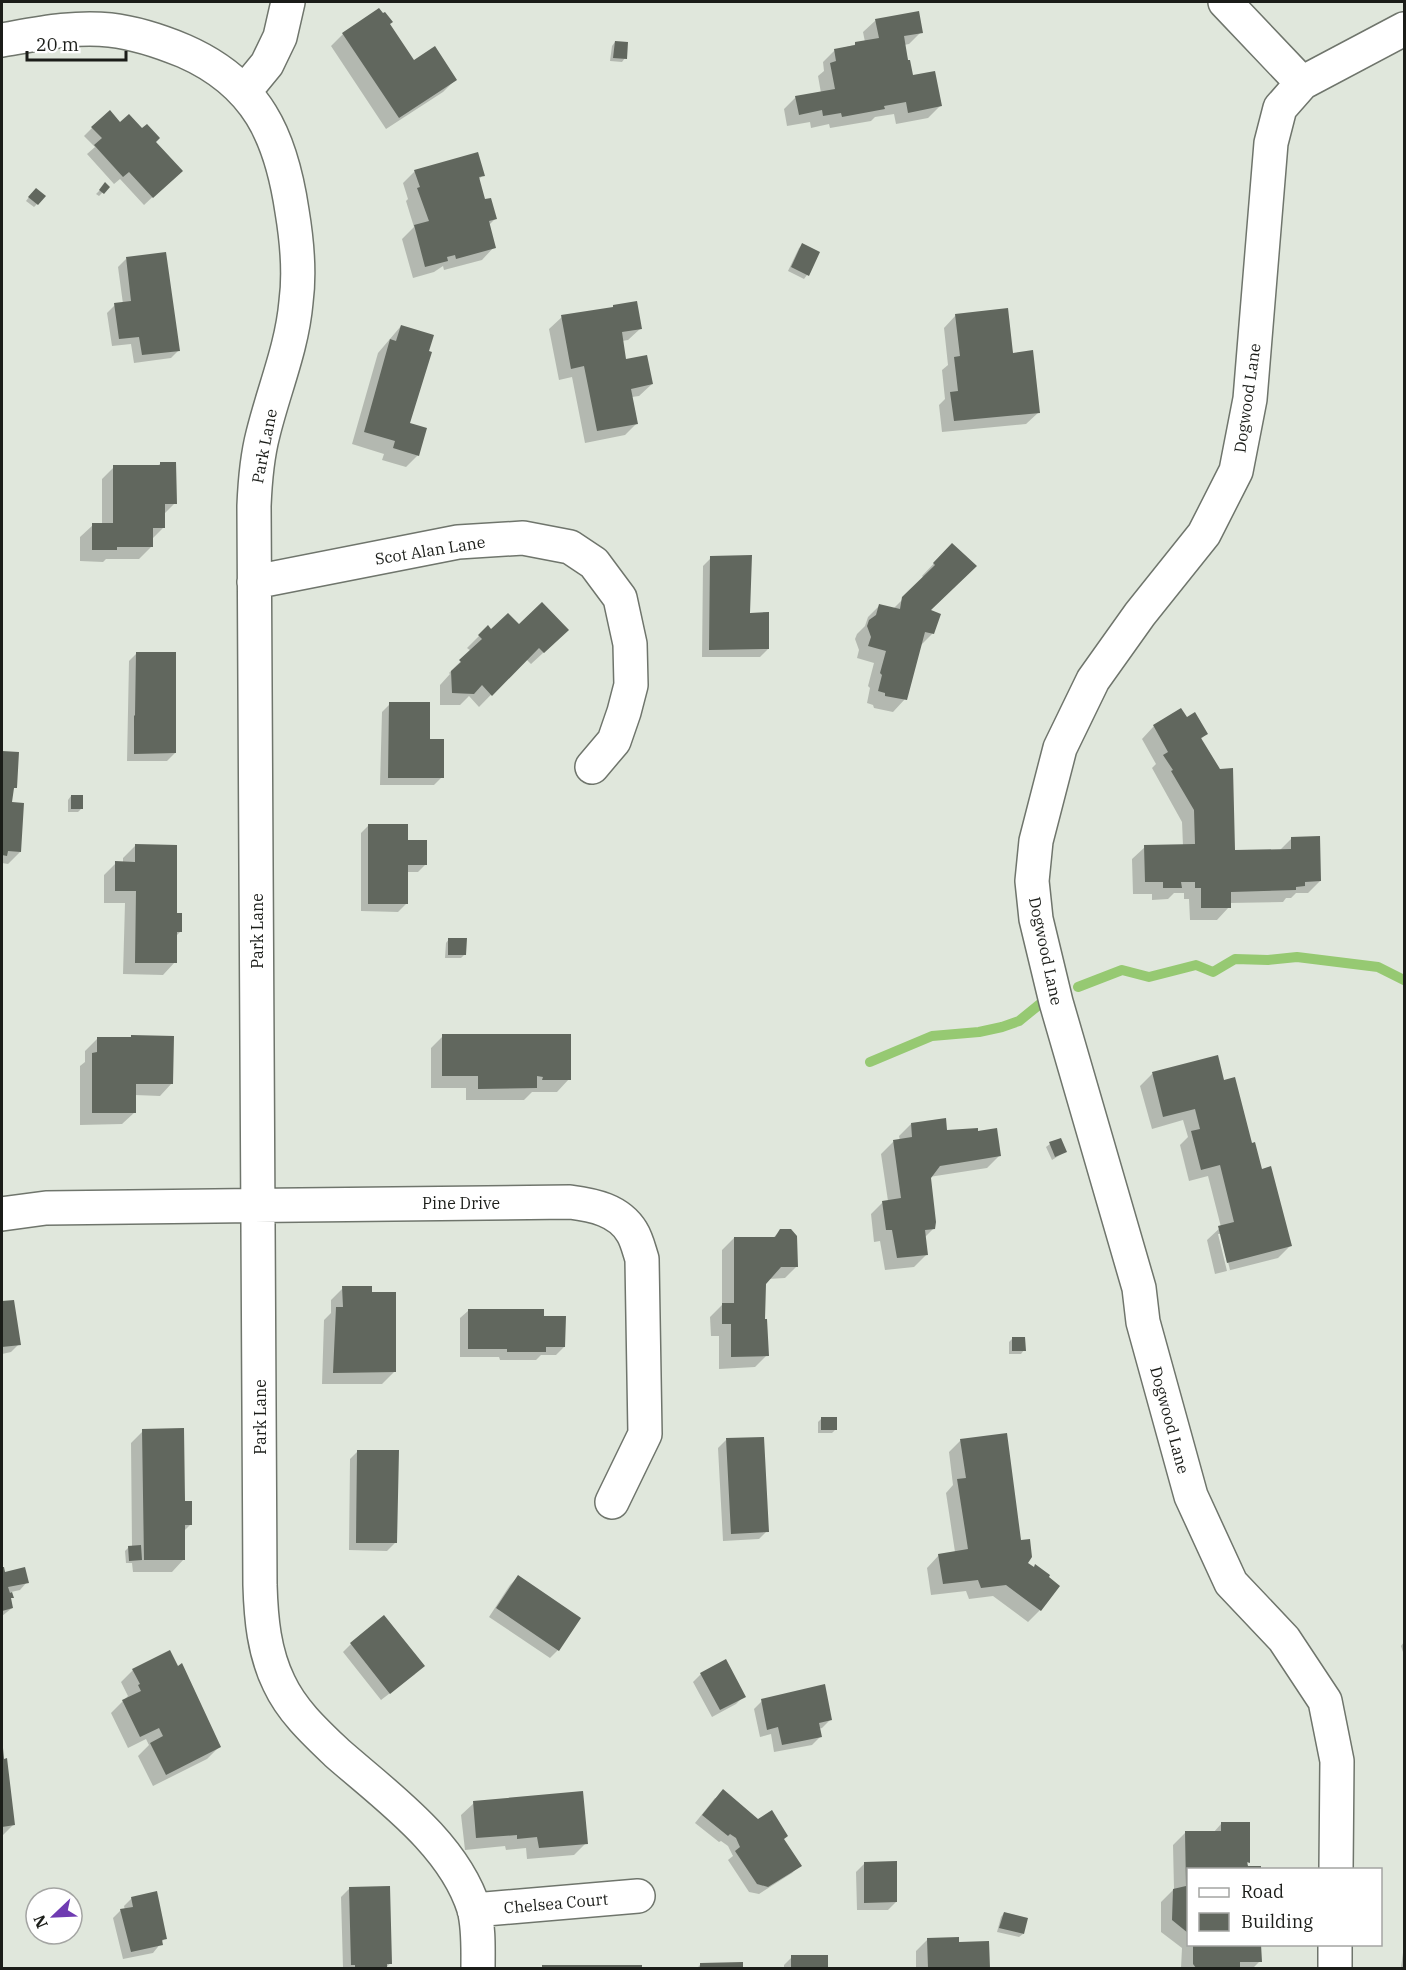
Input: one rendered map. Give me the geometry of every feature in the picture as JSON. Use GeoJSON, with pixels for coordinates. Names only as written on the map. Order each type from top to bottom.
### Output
{"type":"FeatureCollection","features":[{"type":"Feature","properties":{"kind":"street"},"geometry":{"type":"LineString","coordinates":[[244,92],[267,64],[280,37],[288,2]]}},
{"type":"Feature","properties":{"kind":"street"},"geometry":{"type":"LineString","coordinates":[[1225,2],[1302,83]]}},
{"type":"Feature","properties":{"kind":"street","name":"Dogwood Lane"},"geometry":{"type":"LineString","coordinates":[[1336,1868],[1337,1761],[1325,1701],[1284,1639],[1231,1583],[1191,1496],[1143,1322],[1139,1288],[1056,1002],[1036,919],[1032,881],[1036,841],[1060,748],[1093,680],[1140,614],[1204,534],[1236,471],[1250,399],[1272,143],[1280,108],[1302,83],[1404,29]]}},
{"type":"Feature","properties":{"kind":"street","name":"Park Lane"},"geometry":{"type":"LineString","coordinates":[[2,40],[68,30],[109,30],[132,33],[192,55],[226,75],[244,92],[267,125],[284,169],[295,226],[298,267],[297,302],[291,335],[263,433],[256,473],[254,582],[261,1623],[268,1655],[279,1684],[302,1718],[434,1842],[451,1865],[474,1910],[478,1968]]}},
{"type":"Feature","properties":{"kind":"street","name":"Scot Alan Lane"},"geometry":{"type":"LineString","coordinates":[[254,582],[458,542],[523,538],[570,547],[594,563],[620,598],[630,644],[631,685],[624,712],[614,741],[592,768]]}},
{"type":"Feature","properties":{"kind":"street","name":"Pine Drive"},"geometry":{"type":"LineString","coordinates":[[2,1214],[46,1208],[570,1202],[592,1205],[617,1215],[632,1232],[642,1259],[645,1434],[612,1502]]}},
{"type":"Feature","properties":{"kind":"street","name":"Chelsea Court"},"geometry":{"type":"LineString","coordinates":[[474,1910],[638,1896]]}},
{"type":"Feature","properties":{"kind":"street"},"geometry":{"type":"LineString","coordinates":[[1335,1946],[1335,1968]]}},
{"type":"Feature","properties":{"kind":"building"},"geometry":{"type":"Polygon","coordinates":[[[379,8],[393,22],[390,24],[414,60],[435,46],[457,80],[399,118],[342,33],[379,8]]]}},
{"type":"Feature","properties":{"kind":"building"},"geometry":{"type":"Polygon","coordinates":[[[919,11],[923,33],[904,36],[908,60],[910,60],[913,75],[935,71],[942,106],[908,113],[906,102],[884,106],[885,109],[842,117],[841,113],[823,116],[822,110],[799,115],[795,96],[835,89],[830,63],[836,61],[834,49],[855,45],[855,42],[879,38],[875,19],[919,11]]]}},
{"type":"Feature","properties":{"kind":"building"},"geometry":{"type":"Polygon","coordinates":[[[615,41],[628,42],[627,59],[613,58],[615,41]]]}},
{"type":"Feature","properties":{"kind":"building"},"geometry":{"type":"Polygon","coordinates":[[[110,110],[120,122],[129,114],[142,128],[147,124],[160,138],[156,142],[183,171],[153,198],[129,172],[123,177],[94,145],[102,138],[91,127],[110,110]]]}},
{"type":"Feature","properties":{"kind":"building"},"geometry":{"type":"Polygon","coordinates":[[[478,152],[485,176],[479,177],[485,199],[491,198],[497,219],[489,221],[496,248],[456,259],[455,255],[447,257],[448,261],[425,267],[414,225],[429,221],[417,188],[420,187],[414,170],[478,152]]]}},
{"type":"Feature","properties":{"kind":"building"},"geometry":{"type":"Polygon","coordinates":[[[105,182],[110,187],[104,194],[99,190],[105,182]]]}},
{"type":"Feature","properties":{"kind":"building"},"geometry":{"type":"Polygon","coordinates":[[[36,188],[46,196],[38,205],[28,197],[36,188]]]}},
{"type":"Feature","properties":{"kind":"building"},"geometry":{"type":"Polygon","coordinates":[[[802,243],[820,252],[809,276],[791,267],[802,243]]]}},
{"type":"Feature","properties":{"kind":"building"},"geometry":{"type":"Polygon","coordinates":[[[166,252],[180,351],[142,355],[139,337],[119,339],[114,303],[131,301],[126,257],[166,252]]]}},
{"type":"Feature","properties":{"kind":"building"},"geometry":{"type":"Polygon","coordinates":[[[637,301],[642,329],[622,332],[626,359],[647,355],[653,384],[631,389],[638,424],[597,431],[584,366],[571,369],[561,315],[637,301]]]}},
{"type":"Feature","properties":{"kind":"building"},"geometry":{"type":"Polygon","coordinates":[[[1008,308],[1013,353],[1033,350],[1040,413],[954,421],[950,392],[958,391],[954,357],[960,356],[955,314],[1008,308]]]}},
{"type":"Feature","properties":{"kind":"building"},"geometry":{"type":"Polygon","coordinates":[[[401,325],[434,335],[429,351],[432,352],[410,423],[427,428],[419,456],[393,448],[395,441],[364,432],[390,339],[396,341],[401,325]]]}},
{"type":"Feature","properties":{"kind":"building"},"geometry":{"type":"Polygon","coordinates":[[[160,462],[176,462],[177,504],[165,504],[165,528],[153,528],[153,547],[92,550],[92,523],[113,523],[113,465],[160,465],[160,462]]]}},
{"type":"Feature","properties":{"kind":"building"},"geometry":{"type":"Polygon","coordinates":[[[952,543],[977,566],[931,610],[941,614],[934,634],[925,632],[907,700],[885,696],[885,693],[878,691],[886,651],[868,646],[871,637],[867,626],[869,620],[876,615],[879,604],[900,609],[902,597],[935,565],[933,563],[952,543]]]}},
{"type":"Feature","properties":{"kind":"building"},"geometry":{"type":"Polygon","coordinates":[[[752,555],[750,613],[769,612],[769,649],[709,650],[710,556],[752,555]]]}},
{"type":"Feature","properties":{"kind":"building"},"geometry":{"type":"Polygon","coordinates":[[[542,602],[569,630],[544,653],[539,648],[492,696],[482,685],[474,694],[452,693],[451,671],[461,662],[459,660],[482,639],[478,635],[488,625],[491,629],[508,613],[519,624],[542,602]]]}},
{"type":"Feature","properties":{"kind":"building"},"geometry":{"type":"Polygon","coordinates":[[[136,652],[176,652],[176,753],[134,754],[136,652]]]}},
{"type":"Feature","properties":{"kind":"building"},"geometry":{"type":"Polygon","coordinates":[[[389,702],[430,702],[430,739],[444,739],[444,778],[388,778],[389,702]]]}},
{"type":"Feature","properties":{"kind":"building"},"geometry":{"type":"Polygon","coordinates":[[[1181,708],[1187,717],[1195,712],[1208,734],[1201,738],[1220,769],[1233,768],[1235,850],[1291,849],[1291,837],[1320,836],[1321,881],[1305,882],[1305,886],[1296,887],[1296,890],[1231,892],[1231,908],[1201,908],[1201,888],[1195,888],[1195,882],[1181,882],[1182,888],[1163,888],[1163,882],[1145,882],[1144,845],[1195,844],[1194,810],[1163,755],[1168,752],[1153,725],[1181,708]]]}},
{"type":"Feature","properties":{"kind":"building"},"geometry":{"type":"Polygon","coordinates":[[[2,751],[19,752],[17,788],[14,788],[12,802],[24,803],[21,852],[8,851],[7,856],[2,855],[2,751]]]}},
{"type":"Feature","properties":{"kind":"building"},"geometry":{"type":"Polygon","coordinates":[[[71,795],[83,795],[83,809],[71,809],[71,795]]]}},
{"type":"Feature","properties":{"kind":"building"},"geometry":{"type":"Polygon","coordinates":[[[368,824],[408,824],[408,840],[427,840],[427,865],[408,865],[408,904],[368,904],[368,824]]]}},
{"type":"Feature","properties":{"kind":"building"},"geometry":{"type":"Polygon","coordinates":[[[135,844],[177,845],[177,913],[182,913],[182,932],[177,932],[177,963],[135,963],[136,891],[115,891],[115,861],[135,862],[135,844]]]}},
{"type":"Feature","properties":{"kind":"building"},"geometry":{"type":"Polygon","coordinates":[[[448,938],[467,938],[466,955],[448,955],[448,938]]]}},
{"type":"Feature","properties":{"kind":"building"},"geometry":{"type":"Polygon","coordinates":[[[442,1034],[571,1034],[571,1080],[542,1080],[543,1077],[537,1076],[537,1088],[478,1089],[478,1076],[442,1076],[442,1034]]]}},
{"type":"Feature","properties":{"kind":"building"},"geometry":{"type":"Polygon","coordinates":[[[131,1035],[174,1036],[173,1084],[136,1084],[136,1113],[92,1113],[92,1053],[97,1052],[97,1037],[131,1037],[131,1035]]]}},
{"type":"Feature","properties":{"kind":"building"},"geometry":{"type":"Polygon","coordinates":[[[1218,1055],[1224,1080],[1235,1077],[1252,1143],[1255,1142],[1262,1169],[1271,1166],[1292,1246],[1227,1263],[1218,1226],[1234,1222],[1220,1165],[1201,1170],[1191,1131],[1200,1129],[1195,1109],[1163,1117],[1152,1072],[1218,1055]]]}},
{"type":"Feature","properties":{"kind":"building"},"geometry":{"type":"Polygon","coordinates":[[[946,1118],[947,1130],[978,1128],[978,1131],[997,1128],[1001,1156],[940,1166],[931,1178],[936,1222],[935,1229],[925,1230],[928,1255],[897,1258],[892,1230],[886,1230],[882,1201],[901,1198],[893,1140],[912,1137],[911,1123],[946,1118]]]}},
{"type":"Feature","properties":{"kind":"building"},"geometry":{"type":"Polygon","coordinates":[[[1061,1138],[1067,1152],[1055,1157],[1049,1142],[1061,1138]]]}},
{"type":"Feature","properties":{"kind":"building"},"geometry":{"type":"Polygon","coordinates":[[[780,1229],[791,1229],[797,1236],[798,1267],[781,1267],[766,1284],[765,1319],[767,1319],[769,1356],[731,1357],[731,1324],[722,1324],[722,1303],[734,1303],[734,1237],[775,1237],[780,1229]]]}},
{"type":"Feature","properties":{"kind":"building"},"geometry":{"type":"Polygon","coordinates":[[[342,1286],[372,1286],[372,1292],[396,1292],[396,1372],[333,1373],[336,1307],[343,1307],[342,1286]]]}},
{"type":"Feature","properties":{"kind":"building"},"geometry":{"type":"Polygon","coordinates":[[[14,1300],[21,1345],[2,1347],[2,1301],[14,1300]]]}},
{"type":"Feature","properties":{"kind":"building"},"geometry":{"type":"Polygon","coordinates":[[[468,1309],[544,1309],[544,1316],[566,1316],[565,1347],[546,1347],[546,1352],[468,1349],[468,1309]]]}},
{"type":"Feature","properties":{"kind":"building"},"geometry":{"type":"Polygon","coordinates":[[[1012,1337],[1025,1337],[1026,1351],[1012,1351],[1012,1337]]]}},
{"type":"Feature","properties":{"kind":"building"},"geometry":{"type":"Polygon","coordinates":[[[821,1417],[837,1417],[837,1430],[821,1430],[821,1417]]]}},
{"type":"Feature","properties":{"kind":"building"},"geometry":{"type":"Polygon","coordinates":[[[184,1428],[185,1501],[192,1501],[192,1525],[185,1525],[185,1560],[144,1560],[142,1429],[184,1428]]]}},
{"type":"Feature","properties":{"kind":"building"},"geometry":{"type":"Polygon","coordinates":[[[1007,1433],[1021,1540],[1030,1539],[1032,1557],[1028,1563],[1034,1567],[1035,1564],[1060,1586],[1041,1611],[1006,1585],[981,1588],[978,1580],[943,1584],[938,1554],[968,1549],[957,1479],[966,1478],[960,1439],[1007,1433]]]}},
{"type":"Feature","properties":{"kind":"building"},"geometry":{"type":"Polygon","coordinates":[[[764,1437],[769,1532],[731,1534],[726,1438],[764,1437]]]}},
{"type":"Feature","properties":{"kind":"building"},"geometry":{"type":"Polygon","coordinates":[[[357,1450],[399,1450],[397,1543],[356,1543],[357,1450]]]}},
{"type":"Feature","properties":{"kind":"building"},"geometry":{"type":"Polygon","coordinates":[[[141,1545],[142,1560],[129,1561],[128,1546],[141,1545]]]}},
{"type":"Feature","properties":{"kind":"building"},"geometry":{"type":"Polygon","coordinates":[[[2,1567],[5,1572],[25,1567],[29,1583],[8,1587],[14,1598],[11,1598],[13,1608],[2,1611],[2,1567]]]}},
{"type":"Feature","properties":{"kind":"building"},"geometry":{"type":"Polygon","coordinates":[[[518,1575],[581,1618],[559,1651],[496,1608],[518,1575]]]}},
{"type":"Feature","properties":{"kind":"building"},"geometry":{"type":"Polygon","coordinates":[[[384,1615],[425,1666],[390,1694],[350,1643],[384,1615]]]}},
{"type":"Feature","properties":{"kind":"building"},"geometry":{"type":"Polygon","coordinates":[[[170,1650],[178,1666],[182,1663],[221,1747],[166,1775],[150,1743],[163,1736],[159,1728],[140,1737],[122,1700],[141,1691],[132,1669],[170,1650]]]}},
{"type":"Feature","properties":{"kind":"building"},"geometry":{"type":"Polygon","coordinates":[[[726,1659],[746,1697],[720,1710],[700,1673],[726,1659]]]}},
{"type":"Feature","properties":{"kind":"building"},"geometry":{"type":"Polygon","coordinates":[[[825,1684],[832,1720],[819,1723],[822,1737],[782,1745],[778,1727],[767,1730],[761,1699],[825,1684]]]}},
{"type":"Feature","properties":{"kind":"building"},"geometry":{"type":"Polygon","coordinates":[[[2,1748],[4,1759],[7,1758],[15,1825],[2,1827],[2,1748]]]}},
{"type":"Feature","properties":{"kind":"building"},"geometry":{"type":"Polygon","coordinates":[[[723,1789],[758,1819],[772,1810],[788,1836],[784,1839],[802,1866],[768,1887],[757,1884],[735,1851],[740,1847],[736,1838],[730,1834],[728,1836],[702,1815],[723,1789]]]}},
{"type":"Feature","properties":{"kind":"building"},"geometry":{"type":"Polygon","coordinates":[[[583,1791],[588,1844],[539,1848],[537,1837],[517,1839],[517,1835],[476,1838],[473,1801],[583,1791]]]}},
{"type":"Feature","properties":{"kind":"building"},"geometry":{"type":"Polygon","coordinates":[[[1221,1822],[1250,1822],[1250,1863],[1247,1862],[1248,1866],[1261,1866],[1261,1868],[1187,1868],[1187,1932],[1172,1920],[1173,1889],[1186,1886],[1185,1831],[1221,1831],[1221,1822]]]}},
{"type":"Feature","properties":{"kind":"building"},"geometry":{"type":"Polygon","coordinates":[[[897,1861],[897,1902],[864,1903],[864,1862],[897,1861]]]}},
{"type":"Feature","properties":{"kind":"building"},"geometry":{"type":"Polygon","coordinates":[[[390,1886],[392,1964],[387,1964],[387,1968],[355,1968],[355,1965],[351,1965],[349,1887],[390,1886]]]}},
{"type":"Feature","properties":{"kind":"building"},"geometry":{"type":"Polygon","coordinates":[[[157,1891],[167,1939],[162,1940],[163,1945],[131,1952],[120,1909],[133,1907],[131,1897],[157,1891]]]}},
{"type":"Feature","properties":{"kind":"building"},"geometry":{"type":"Polygon","coordinates":[[[1004,1912],[1028,1918],[1024,1934],[999,1928],[1004,1912]]]}},
{"type":"Feature","properties":{"kind":"building"},"geometry":{"type":"Polygon","coordinates":[[[959,1937],[959,1942],[989,1941],[990,1968],[928,1968],[927,1938],[959,1937]]]}},
{"type":"Feature","properties":{"kind":"building"},"geometry":{"type":"Polygon","coordinates":[[[1193,1946],[1261,1946],[1262,1962],[1240,1962],[1240,1968],[1196,1968],[1193,1964],[1193,1946]]]}},
{"type":"Feature","properties":{"kind":"building"},"geometry":{"type":"Polygon","coordinates":[[[791,1955],[828,1955],[828,1968],[791,1968],[791,1955]]]}},
{"type":"Feature","properties":{"kind":"building"},"geometry":{"type":"Polygon","coordinates":[[[743,1962],[743,1968],[700,1968],[700,1963],[743,1962]]]}},
{"type":"Feature","properties":{"kind":"building"},"geometry":{"type":"Polygon","coordinates":[[[542,1965],[642,1965],[642,1968],[542,1968],[542,1965]]]}},
{"type":"Feature","properties":{"kind":"waterway"},"geometry":{"type":"LineString","coordinates":[[1078,987],[1122,970],[1149,977],[1196,965],[1213,972],[1235,959],[1268,960],[1297,957],[1378,967],[1404,980]]}},
{"type":"Feature","properties":{"kind":"waterway"},"geometry":{"type":"LineString","coordinates":[[870,1062],[932,1036],[979,1032],[1019,1021],[1045,1000]]}}]}
